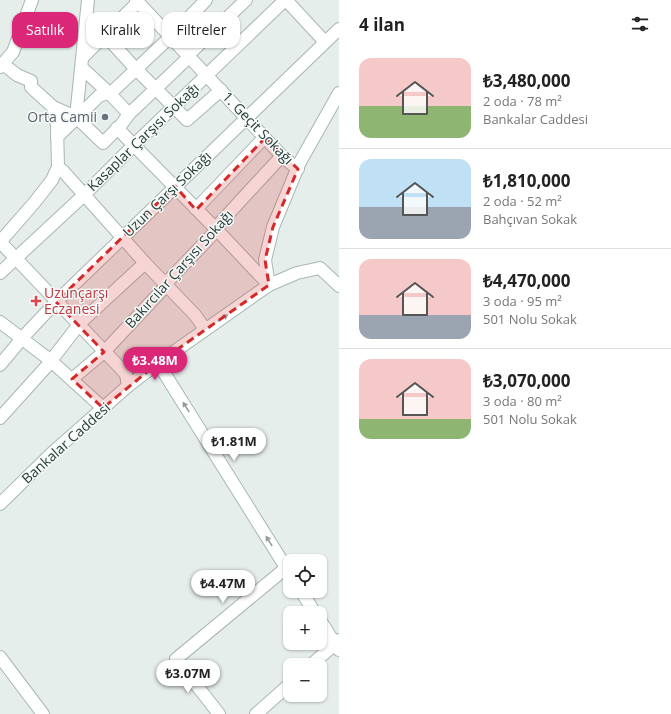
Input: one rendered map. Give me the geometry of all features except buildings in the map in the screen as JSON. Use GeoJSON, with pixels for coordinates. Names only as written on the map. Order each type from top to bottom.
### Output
{"type":"FeatureCollection","features":[{"type":"Feature","properties":{"kind":"street"},"geometry":{"type":"LineString","coordinates":[[32,0],[13,52],[1,66],[31,81],[31,86],[54,107],[76,117],[103,143],[129,114],[246,0]]}},
{"type":"Feature","properties":{"kind":"street"},"geometry":{"type":"LineString","coordinates":[[76,117],[88,0]]}},
{"type":"Feature","properties":{"kind":"street"},"geometry":{"type":"LineString","coordinates":[[194,12],[206,0]]}},
{"type":"Feature","properties":{"kind":"street"},"geometry":{"type":"LineString","coordinates":[[286,0],[325,42]]}},
{"type":"Feature","properties":{"kind":"street","name":"Kasaplar Çarşısı Sokağı"},"geometry":{"type":"LineString","coordinates":[[0,273],[84,195],[134,144],[286,0]]}},
{"type":"Feature","properties":{"kind":"street"},"geometry":{"type":"LineString","coordinates":[[127,12],[137,1]]}},
{"type":"Feature","properties":{"kind":"street","name":"1. Geçit Sokağı"},"geometry":{"type":"LineString","coordinates":[[137,1],[162,28]]}},
{"type":"Feature","properties":{"kind":"street","name":"Uzun Çarşı Sokağı"},"geometry":{"type":"LineString","coordinates":[[0,365],[56,302],[174,186],[339,29]]}},
{"type":"Feature","properties":{"kind":"street"},"geometry":{"type":"LineString","coordinates":[[57,138],[76,117],[99,96],[113,90],[162,44]]}},
{"type":"Feature","properties":{"kind":"street"},"geometry":{"type":"LineString","coordinates":[[82,62],[94,48]]}},
{"type":"Feature","properties":{"kind":"street"},"geometry":{"type":"LineString","coordinates":[[117,48],[155,89],[187,120],[221,90]]}},
{"type":"Feature","properties":{"kind":"street","name":"1. Geçit Sokağı"},"geometry":{"type":"LineString","coordinates":[[182,48],[284,158],[298,169]]}},
{"type":"Feature","properties":{"kind":"street"},"geometry":{"type":"LineString","coordinates":[[82,62],[129,114]]}},
{"type":"Feature","properties":{"kind":"street"},"geometry":{"type":"LineString","coordinates":[[269,285],[265,260],[272,227],[298,169],[339,94]]}},
{"type":"Feature","properties":{"kind":"street"},"geometry":{"type":"LineString","coordinates":[[54,107],[57,125],[58,167],[52,180],[0,243],[126,374],[128,386]]}},
{"type":"Feature","properties":{"kind":"street"},"geometry":{"type":"LineString","coordinates":[[117,128],[269,285]]}},
{"type":"Feature","properties":{"kind":"street"},"geometry":{"type":"LineString","coordinates":[[196,210],[265,138]]}},
{"type":"Feature","properties":{"kind":"street","name":"Bakırcılar Çarşısı Sokağı"},"geometry":{"type":"LineString","coordinates":[[72,380],[104,352],[167,282],[213,234],[220,223],[279,159],[284,158]]}},
{"type":"Feature","properties":{"kind":"street"},"geometry":{"type":"LineString","coordinates":[[58,167],[165,286],[195,315],[205,330]]}},
{"type":"Feature","properties":{"kind":"street"},"geometry":{"type":"LineString","coordinates":[[0,418],[78,325],[145,263]]}},
{"type":"Feature","properties":{"kind":"street","name":"Bankalar Caddesi"},"geometry":{"type":"LineString","coordinates":[[0,504],[52,453],[128,386],[158,363],[269,285],[297,273],[320,268],[339,286]]}},
{"type":"Feature","properties":{"kind":"street"},"geometry":{"type":"LineString","coordinates":[[0,322],[50,360],[103,408]]}},
{"type":"Feature","properties":{"kind":"street"},"geometry":{"type":"LineString","coordinates":[[158,363],[283,563]]}},
{"type":"Feature","properties":{"kind":"street"},"geometry":{"type":"LineString","coordinates":[[218,714],[176,659],[283,575]]}},
{"type":"Feature","properties":{"kind":"street"},"geometry":{"type":"LineString","coordinates":[[321,658],[338,644],[327,629]]}},
{"type":"Feature","properties":{"kind":"street"},"geometry":{"type":"LineString","coordinates":[[0,657],[43,714]]}},
{"type":"Feature","properties":{"kind":"street"},"geometry":{"type":"LineString","coordinates":[[256,714],[283,690]]}},
{"type":"Feature","properties":{"kind":"highlighted area"},"geometry":{"type":"Polygon","coordinates":[[[265,138],[298,169],[273,227],[265,260],[269,285],[158,363],[103,408],[72,379],[104,352],[56,302],[175,186],[196,210],[265,138]]]}},
{"type":"Feature","properties":{"kind":"place","name":"Orta Camii"},"geometry":{"type":"Point","coordinates":[105,117]}},
{"type":"Feature","properties":{"kind":"place","name":"Uzunçarşı Eczanesi"},"geometry":{"type":"Point","coordinates":[36,301]}}]}
